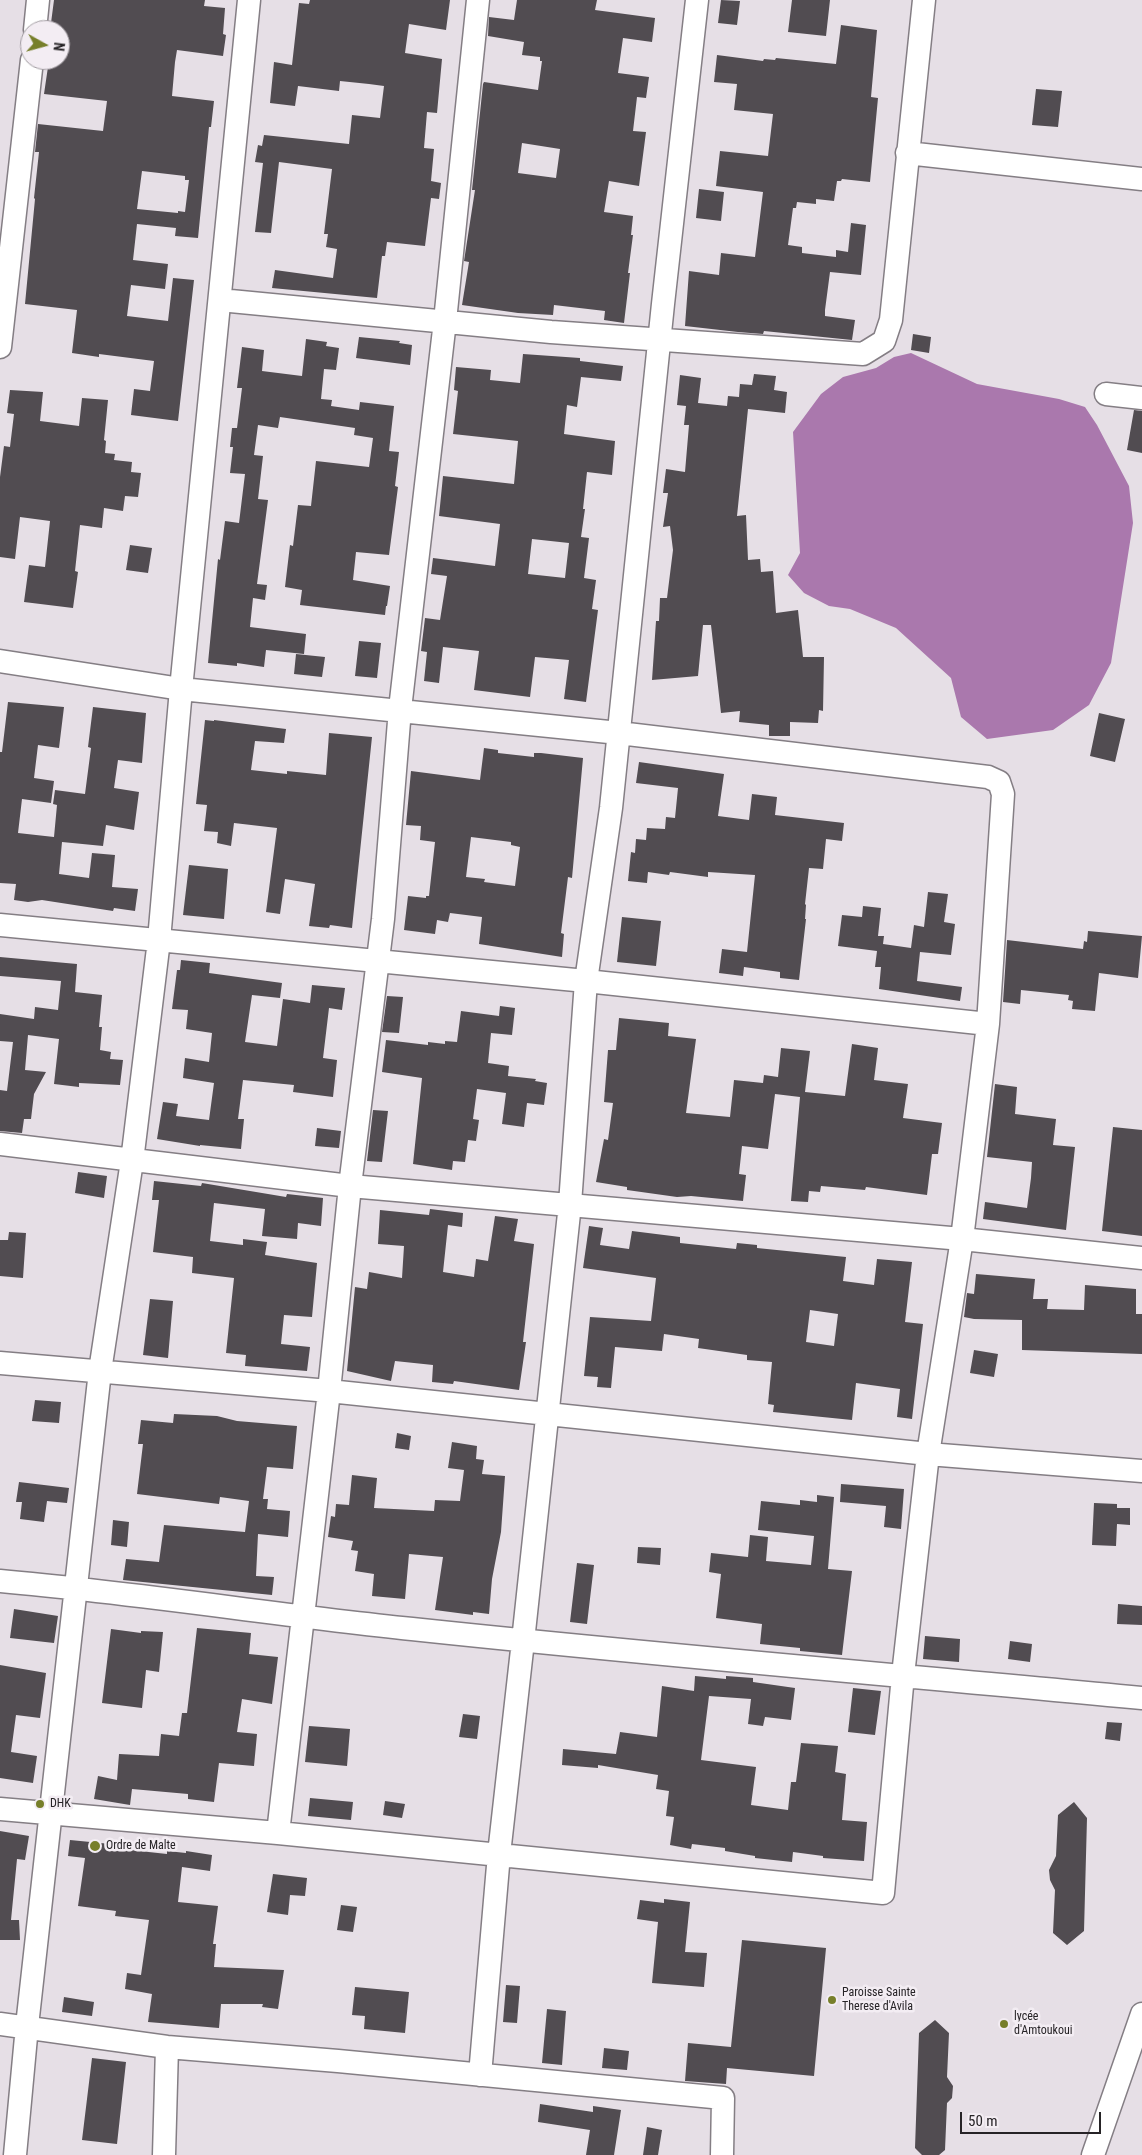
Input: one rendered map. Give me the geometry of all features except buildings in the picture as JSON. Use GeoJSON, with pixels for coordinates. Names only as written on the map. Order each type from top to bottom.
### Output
{"type":"FeatureCollection","features":[{"type":"Feature","properties":{"kind":"street"},"geometry":{"type":"LineString","coordinates":[[36,20],[38,0]]}},
{"type":"Feature","properties":{"kind":"street"},"geometry":{"type":"LineString","coordinates":[[14,2155],[100,1372],[132,1161],[159,940],[181,689],[250,0]]}},
{"type":"Feature","properties":{"kind":"street"},"geometry":{"type":"LineString","coordinates":[[278,1833],[330,1391],[350,1186],[383,919],[400,709],[445,320],[478,0]]}},
{"type":"Feature","properties":{"kind":"street"},"geometry":{"type":"LineString","coordinates":[[480,2075],[498,1854],[570,1204],[586,981],[611,808],[659,340],[697,0]]}},
{"type":"Feature","properties":{"kind":"street"},"geometry":{"type":"LineString","coordinates":[[220,300],[445,320],[551,332],[863,354],[884,341],[891,320],[924,0]]}},
{"type":"Feature","properties":{"kind":"street"},"geometry":{"type":"LineString","coordinates":[[0,347],[31,70]]}},
{"type":"Feature","properties":{"kind":"street"},"geometry":{"type":"LineString","coordinates":[[907,153],[1142,179]]}},
{"type":"Feature","properties":{"kind":"street"},"geometry":{"type":"LineString","coordinates":[[1106,394],[1142,398]]}},
{"type":"Feature","properties":{"kind":"street"},"geometry":{"type":"LineString","coordinates":[[0,662],[181,689],[400,709],[988,776],[999,782],[1003,794],[988,1024],[962,1239],[928,1454],[903,1675],[883,1893],[278,1833],[0,1809]]}},
{"type":"Feature","properties":{"kind":"street"},"geometry":{"type":"LineString","coordinates":[[0,925],[586,981],[988,1024]]}},
{"type":"Feature","properties":{"kind":"street"},"geometry":{"type":"LineString","coordinates":[[0,1144],[350,1186],[962,1239],[1142,1258]]}},
{"type":"Feature","properties":{"kind":"street"},"geometry":{"type":"LineString","coordinates":[[0,1363],[330,1391],[928,1454],[1142,1471]]}},
{"type":"Feature","properties":{"kind":"street"},"geometry":{"type":"LineString","coordinates":[[0,1581],[75,1588],[304,1618],[523,1641],[1142,1698]]}},
{"type":"Feature","properties":{"kind":"street"},"geometry":{"type":"LineString","coordinates":[[1093,2155],[1142,2014]]}},
{"type":"Feature","properties":{"kind":"street"},"geometry":{"type":"LineString","coordinates":[[0,2024],[27,2026],[167,2047],[723,2098],[722,2155]]}},
{"type":"Feature","properties":{"kind":"street"},"geometry":{"type":"LineString","coordinates":[[164,2155],[167,2047]]}},
{"type":"Feature","properties":{"kind":"shaded area"},"geometry":{"type":"Polygon","coordinates":[[[911,353],[977,384],[1059,399],[1085,407],[1097,425],[1129,486],[1133,523],[1111,663],[1089,705],[1053,730],[987,739],[961,717],[951,678],[896,628],[850,609],[829,606],[804,593],[788,575],[800,553],[793,432],[821,394],[843,377],[876,368],[894,357],[911,353]]]}},
{"type":"Feature","properties":{"kind":"place","name":"DHK"},"geometry":{"type":"Point","coordinates":[40,1804]}},
{"type":"Feature","properties":{"kind":"place","name":"Ordre de Malte"},"geometry":{"type":"Point","coordinates":[95,1846]}},
{"type":"Feature","properties":{"kind":"place","name":"Paroisse Sainte Therese d'Avila"},"geometry":{"type":"Point","coordinates":[832,2000]}},
{"type":"Feature","properties":{"kind":"place","name":"lycée d'Amtoukoui"},"geometry":{"type":"Point","coordinates":[1004,2024]}}]}
